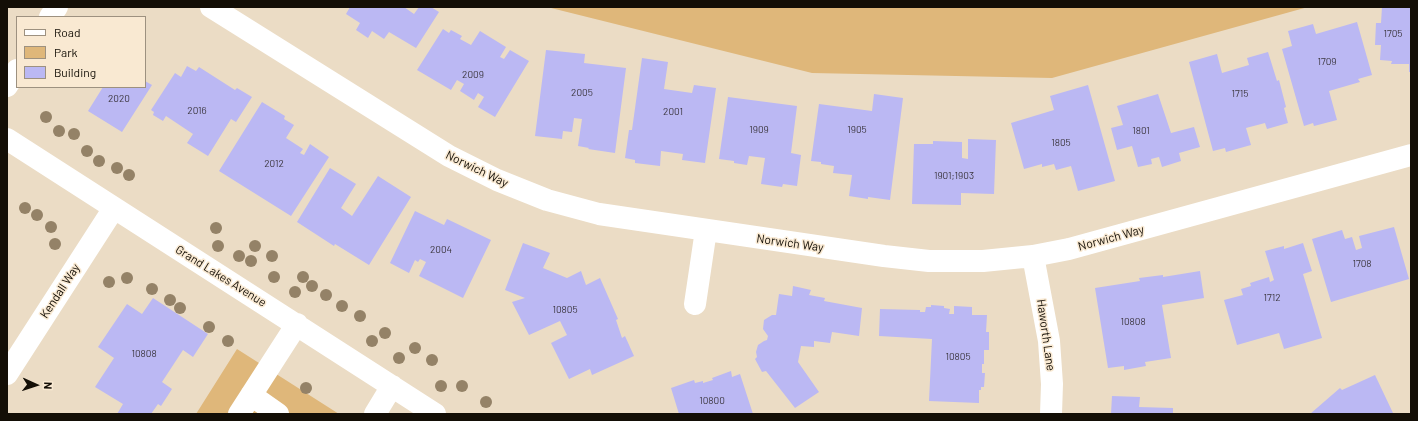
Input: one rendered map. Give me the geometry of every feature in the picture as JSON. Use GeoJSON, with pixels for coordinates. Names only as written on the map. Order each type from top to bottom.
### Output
{"type":"FeatureCollection","features":[{"type":"Feature","properties":{"kind":"street"},"geometry":{"type":"LineString","coordinates":[[51,16],[57,7]]}},
{"type":"Feature","properties":{"kind":"street","name":"Norwich Way"},"geometry":{"type":"LineString","coordinates":[[211,7],[449,156],[497,180],[547,200],[599,214],[884,256],[929,261],[983,261],[1033,256],[1068,249],[1411,155]]}},
{"type":"Feature","properties":{"kind":"street"},"geometry":{"type":"LineString","coordinates":[[7,86],[16,72]]}},
{"type":"Feature","properties":{"kind":"street","name":"Grand Lakes Avenue"},"geometry":{"type":"LineString","coordinates":[[7,139],[435,414]]}},
{"type":"Feature","properties":{"kind":"street","name":"Kendall Way"},"geometry":{"type":"LineString","coordinates":[[7,374],[114,208]]}},
{"type":"Feature","properties":{"kind":"street"},"geometry":{"type":"LineString","coordinates":[[695,304],[706,230]]}},
{"type":"Feature","properties":{"kind":"street","name":"Haworth Lane"},"geometry":{"type":"LineString","coordinates":[[1033,256],[1049,341],[1052,384],[1051,414]]}},
{"type":"Feature","properties":{"kind":"street"},"geometry":{"type":"LineString","coordinates":[[239,414],[297,324]]}},
{"type":"Feature","properties":{"kind":"street"},"geometry":{"type":"LineString","coordinates":[[375,414],[392,386]]}},
{"type":"Feature","properties":{"kind":"street"},"geometry":{"type":"LineString","coordinates":[[251,395],[278,414]]}},
{"type":"Feature","properties":{"kind":"green space"},"geometry":{"type":"Polygon","coordinates":[[[547,7],[1308,7],[1052,78],[812,73],[547,7]]]}},
{"type":"Feature","properties":{"kind":"green space"},"geometry":{"type":"Polygon","coordinates":[[[237,349],[339,414],[196,414],[237,349]]]}},
{"type":"Feature","properties":{"kind":"building"},"geometry":{"type":"Polygon","coordinates":[[[350,7],[404,7],[414,14],[419,7],[431,7],[439,12],[416,48],[389,32],[384,39],[372,31],[368,38],[356,30],[360,23],[346,14],[350,7]]]}},
{"type":"Feature","properties":{"kind":"building"},"geometry":{"type":"Polygon","coordinates":[[[1382,7],[1411,7],[1411,72],[1409,72],[1409,64],[1391,64],[1392,61],[1380,60],[1381,45],[1375,45],[1376,23],[1381,23],[1382,7]]]}},
{"type":"Feature","properties":{"kind":"building"},"geometry":{"type":"Polygon","coordinates":[[[1357,22],[1372,75],[1358,79],[1360,82],[1329,91],[1337,120],[1314,126],[1313,123],[1304,126],[1282,49],[1292,46],[1288,31],[1313,24],[1316,34],[1357,22]]]}},
{"type":"Feature","properties":{"kind":"building"},"geometry":{"type":"Polygon","coordinates":[[[443,29],[449,33],[451,30],[462,36],[460,39],[471,45],[480,31],[506,47],[500,57],[504,59],[510,50],[529,61],[495,117],[478,107],[484,97],[478,93],[474,100],[460,91],[464,84],[457,80],[451,90],[417,70],[443,29]]]}},
{"type":"Feature","properties":{"kind":"building"},"geometry":{"type":"Polygon","coordinates":[[[546,50],[585,54],[584,63],[626,68],[615,153],[578,146],[582,119],[574,118],[572,132],[563,131],[562,139],[535,136],[546,50]]]}},
{"type":"Feature","properties":{"kind":"building"},"geometry":{"type":"Polygon","coordinates":[[[1268,52],[1277,81],[1279,80],[1286,107],[1284,108],[1288,123],[1267,129],[1265,123],[1246,128],[1251,145],[1226,152],[1225,148],[1213,151],[1189,62],[1217,54],[1222,73],[1249,65],[1247,58],[1268,52]]]}},
{"type":"Feature","properties":{"kind":"building"},"geometry":{"type":"Polygon","coordinates":[[[642,58],[668,62],[664,89],[692,93],[694,85],[716,88],[705,163],[682,160],[683,154],[661,151],[660,166],[635,163],[635,160],[625,158],[629,130],[632,130],[642,58]]]}},
{"type":"Feature","properties":{"kind":"building"},"geometry":{"type":"Polygon","coordinates":[[[187,66],[196,71],[199,67],[235,90],[237,88],[252,97],[236,122],[231,119],[208,156],[187,143],[193,134],[166,116],[163,121],[153,115],[154,112],[151,110],[175,73],[181,77],[187,66]]]}},
{"type":"Feature","properties":{"kind":"building"},"geometry":{"type":"Polygon","coordinates":[[[146,82],[152,85],[122,132],[88,111],[102,88],[146,88],[146,82]]]}},
{"type":"Feature","properties":{"kind":"building"},"geometry":{"type":"Polygon","coordinates":[[[1088,85],[1115,181],[1078,191],[1071,166],[1056,170],[1054,164],[1042,167],[1042,164],[1024,169],[1011,123],[1054,110],[1050,96],[1088,85]]]}},
{"type":"Feature","properties":{"kind":"building"},"geometry":{"type":"Polygon","coordinates":[[[874,94],[903,98],[890,200],[849,196],[852,175],[833,173],[834,166],[811,161],[819,104],[872,111],[874,94]]]}},
{"type":"Feature","properties":{"kind":"building"},"geometry":{"type":"Polygon","coordinates":[[[1158,94],[1171,133],[1194,127],[1200,147],[1179,153],[1181,161],[1162,167],[1159,157],[1151,159],[1152,164],[1138,167],[1132,146],[1117,150],[1111,128],[1123,125],[1117,106],[1158,94]]]}},
{"type":"Feature","properties":{"kind":"building"},"geometry":{"type":"Polygon","coordinates":[[[728,97],[797,106],[791,153],[801,155],[797,186],[783,184],[782,187],[761,184],[765,158],[749,156],[747,165],[719,159],[728,97]]]}},
{"type":"Feature","properties":{"kind":"building"},"geometry":{"type":"Polygon","coordinates":[[[262,102],[285,116],[284,119],[294,125],[286,138],[303,149],[300,153],[304,155],[310,144],[329,157],[291,216],[219,171],[262,102]]]}},
{"type":"Feature","properties":{"kind":"building"},"geometry":{"type":"Polygon","coordinates":[[[968,139],[996,140],[994,194],[961,193],[961,205],[912,204],[914,144],[933,144],[933,141],[962,142],[962,158],[968,159],[968,139]]]}},
{"type":"Feature","properties":{"kind":"building"},"geometry":{"type":"Polygon","coordinates":[[[330,168],[356,184],[341,208],[352,216],[378,176],[411,197],[369,265],[335,244],[334,246],[297,222],[330,168]]]}},
{"type":"Feature","properties":{"kind":"building"},"geometry":{"type":"Polygon","coordinates":[[[415,211],[444,225],[447,219],[491,240],[463,298],[419,276],[426,262],[420,259],[418,262],[415,260],[409,273],[390,263],[415,211]]]}},
{"type":"Feature","properties":{"kind":"building"},"geometry":{"type":"Polygon","coordinates":[[[1394,227],[1409,279],[1331,302],[1312,239],[1342,230],[1345,239],[1352,237],[1356,250],[1362,248],[1359,236],[1394,227]]]}},
{"type":"Feature","properties":{"kind":"building"},"geometry":{"type":"Polygon","coordinates":[[[523,243],[550,253],[543,268],[567,278],[581,271],[586,285],[600,278],[618,319],[616,320],[622,338],[625,336],[634,356],[592,375],[590,369],[569,379],[551,343],[567,335],[560,321],[529,335],[512,302],[525,298],[505,290],[523,243]]]}},
{"type":"Feature","properties":{"kind":"building"},"geometry":{"type":"Polygon","coordinates":[[[1303,243],[1312,271],[1303,274],[1322,338],[1284,349],[1279,333],[1237,345],[1224,300],[1243,295],[1241,289],[1251,286],[1250,283],[1269,277],[1270,282],[1274,280],[1265,251],[1284,246],[1284,249],[1303,243]]]}},
{"type":"Feature","properties":{"kind":"building"},"geometry":{"type":"Polygon","coordinates":[[[1200,271],[1204,298],[1162,305],[1171,358],[1145,362],[1146,366],[1124,370],[1124,366],[1108,368],[1095,288],[1140,281],[1139,278],[1163,275],[1163,277],[1200,271]]]}},
{"type":"Feature","properties":{"kind":"building"},"geometry":{"type":"Polygon","coordinates":[[[793,286],[811,290],[809,295],[825,298],[824,301],[862,308],[859,336],[832,332],[830,343],[814,341],[814,347],[801,346],[798,362],[819,392],[795,408],[766,371],[762,372],[755,359],[757,357],[756,352],[758,345],[767,340],[768,336],[763,329],[764,320],[772,315],[776,315],[779,294],[792,296],[793,286]]]}},
{"type":"Feature","properties":{"kind":"building"},"geometry":{"type":"Polygon","coordinates":[[[153,298],[208,334],[193,357],[183,350],[162,382],[172,389],[161,406],[158,404],[151,414],[117,414],[123,404],[95,387],[114,358],[98,347],[127,304],[142,314],[153,298]]]}},
{"type":"Feature","properties":{"kind":"building"},"geometry":{"type":"Polygon","coordinates":[[[931,305],[944,306],[944,308],[950,309],[949,314],[954,314],[954,306],[972,307],[972,315],[987,315],[986,332],[989,332],[989,350],[984,350],[984,364],[982,364],[982,373],[985,373],[984,387],[981,387],[981,390],[979,390],[979,403],[929,401],[932,339],[879,336],[880,309],[920,310],[920,312],[925,312],[926,307],[931,307],[931,305]]]}},
{"type":"Feature","properties":{"kind":"building"},"geometry":{"type":"Polygon","coordinates":[[[731,371],[732,377],[740,374],[753,414],[679,414],[671,388],[694,380],[695,383],[703,381],[703,383],[731,371]]]}},
{"type":"Feature","properties":{"kind":"building"},"geometry":{"type":"Polygon","coordinates":[[[1375,375],[1393,413],[1310,414],[1340,388],[1342,390],[1375,375]]]}},
{"type":"Feature","properties":{"kind":"building"},"geometry":{"type":"Polygon","coordinates":[[[1112,396],[1140,397],[1139,407],[1173,408],[1173,414],[1111,414],[1112,396]]]}}]}
